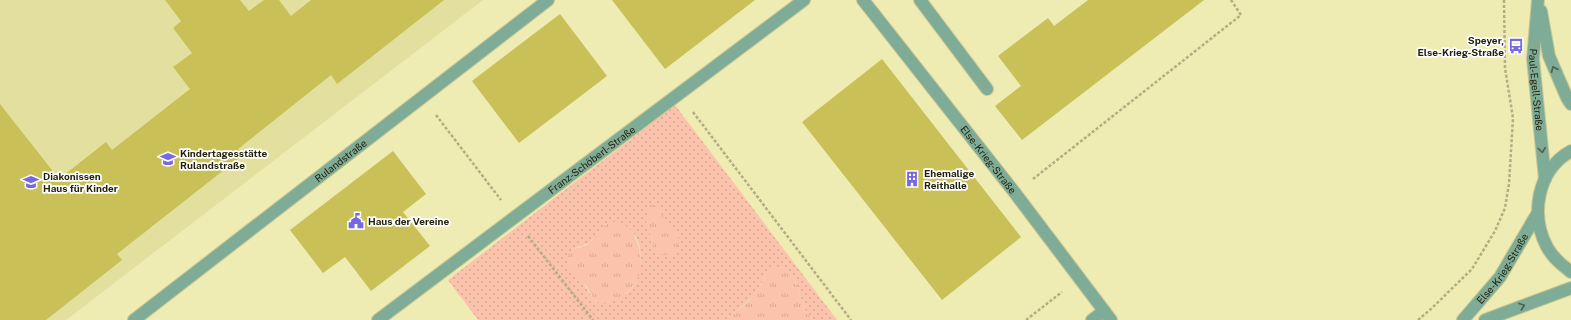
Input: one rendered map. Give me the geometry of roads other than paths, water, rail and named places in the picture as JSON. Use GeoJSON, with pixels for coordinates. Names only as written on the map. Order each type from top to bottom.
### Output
{"type":"FeatureCollection","features":[{"type":"Feature","properties":{"kind":"street","name":"Rulandstraße"},"geometry":{"type":"LineString","coordinates":[[134,320],[548,0]]}},
{"type":"Feature","properties":{"kind":"street","name":"Franz-Schöberl-Straße"},"geometry":{"type":"LineString","coordinates":[[378,320],[804,0]]}},
{"type":"Feature","properties":{"kind":"street","name":"Else-Krieg-Straße"},"geometry":{"type":"LineString","coordinates":[[863,0],[1015,193],[1108,315]]}},
{"type":"Feature","properties":{"kind":"street"},"geometry":{"type":"LineString","coordinates":[[920,0],[987,88]]}},
{"type":"Feature","properties":{"kind":"street","name":"Paul-Egell-Straße"},"geometry":{"type":"LineString","coordinates":[[1538,0],[1549,56],[1566,98],[1571,104]]}},
{"type":"Feature","properties":{"kind":"street","name":"Paul-Egell-Straße"},"geometry":{"type":"LineString","coordinates":[[1538,0],[1532,59],[1545,179]]}},
{"type":"Feature","properties":{"kind":"street","name":"Paul-Egell-Straße"},"geometry":{"type":"LineString","coordinates":[[1571,151],[1555,165],[1545,179],[1539,196],[1537,214],[1541,232],[1548,249],[1560,263],[1571,272]]}},
{"type":"Feature","properties":{"kind":"street","name":"Else-Krieg-Straße"},"geometry":{"type":"LineString","coordinates":[[1463,320],[1500,277],[1537,214]]}},
{"type":"Feature","properties":{"kind":"street","name":"Else-Krieg-Straße"},"geometry":{"type":"LineString","coordinates":[[1485,320],[1571,288]]}},
{"type":"Feature","properties":{"kind":"street"},"geometry":{"type":"LineString","coordinates":[[1092,320],[1108,315]]}},
{"type":"Feature","properties":{"kind":"place","name":"Speyer, Else-Krieg-Straße"},"geometry":{"type":"Point","coordinates":[1516,46]}},
{"type":"Feature","properties":{"kind":"place","name":"Kindertagesstätte Rulandstraße"},"geometry":{"type":"Point","coordinates":[168,159]}},
{"type":"Feature","properties":{"kind":"place","name":"Ehemalige Reithalle"},"geometry":{"type":"Point","coordinates":[912,179]}},
{"type":"Feature","properties":{"kind":"place","name":"Diakonissen Haus für Kinder"},"geometry":{"type":"Point","coordinates":[31,182]}},
{"type":"Feature","properties":{"kind":"place","name":"Haus der Vereine"},"geometry":{"type":"Point","coordinates":[356,221]}}]}
